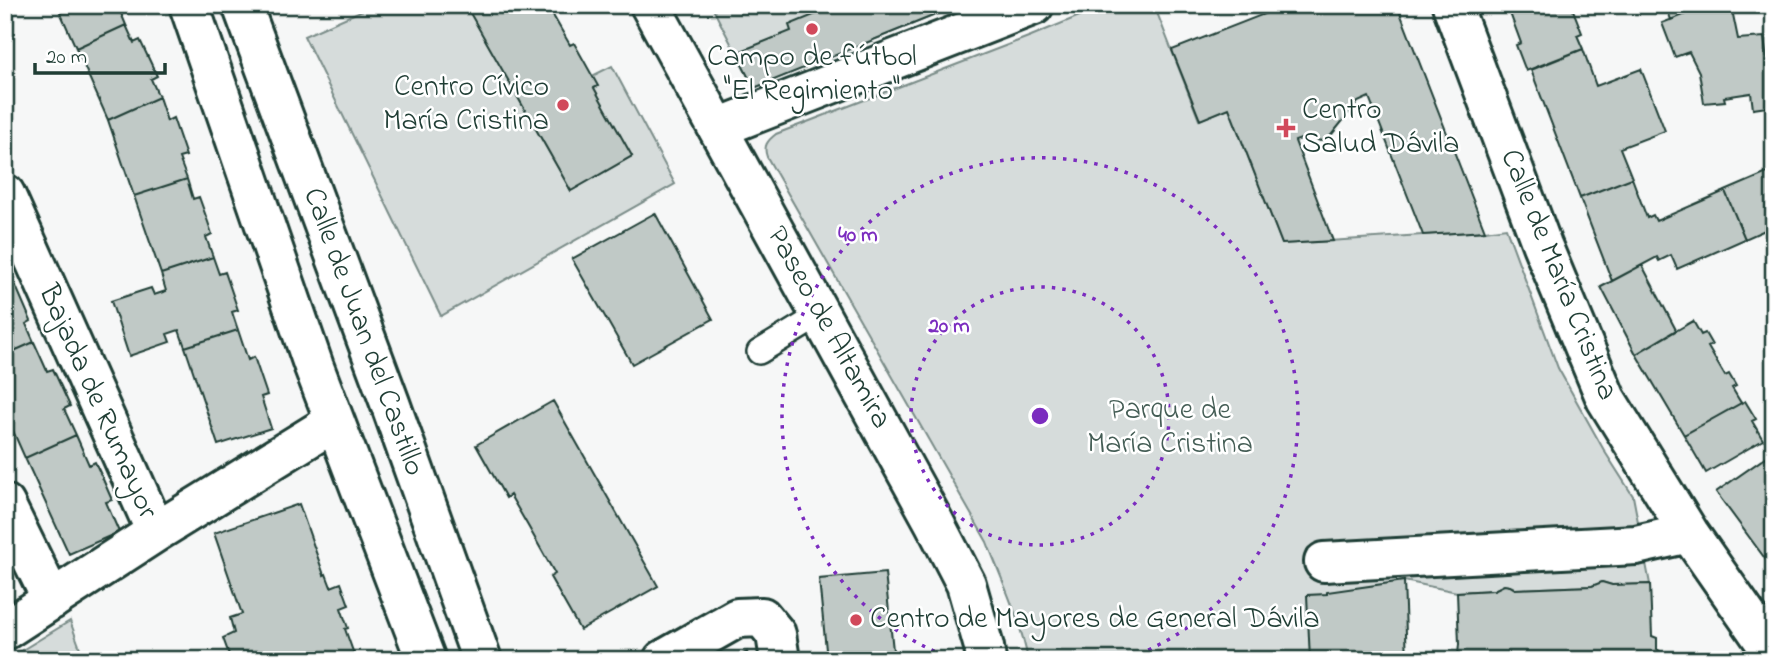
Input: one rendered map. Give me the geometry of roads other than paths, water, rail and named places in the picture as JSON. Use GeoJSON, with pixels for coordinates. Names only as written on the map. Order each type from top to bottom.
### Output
{"type":"FeatureCollection","features":[{"type":"Feature","properties":{"kind":"street","name":"Calle de Juan del Castillo"},"geometry":{"type":"LineString","coordinates":[[189,5],[334,422],[426,660]]}},
{"type":"Feature","properties":{"kind":"street","name":"Calle de Juan del Castillo"},"geometry":{"type":"LineString","coordinates":[[242,5],[482,660]]}},
{"type":"Feature","properties":{"kind":"street","name":"Paseo de Altamira"},"geometry":{"type":"LineString","coordinates":[[650,5],[966,584],[986,660]]}},
{"type":"Feature","properties":{"kind":"street"},"geometry":{"type":"LineString","coordinates":[[718,128],[1034,5]]}},
{"type":"Feature","properties":{"kind":"street","name":"Calle de María Cristina"},"geometry":{"type":"LineString","coordinates":[[1452,5],[1542,245],[1606,399],[1689,533],[1774,655]]}},
{"type":"Feature","properties":{"kind":"street","name":"Bajada de Rumayor"},"geometry":{"type":"LineString","coordinates":[[5,194],[156,532]]}},
{"type":"Feature","properties":{"kind":"street","name":"Bajada de Rumayor"},"geometry":{"type":"LineString","coordinates":[[5,630],[156,532],[334,422]]}},
{"type":"Feature","properties":{"kind":"street"},"geometry":{"type":"LineString","coordinates":[[5,504],[52,600]]}},
{"type":"Feature","properties":{"kind":"street"},"geometry":{"type":"LineString","coordinates":[[1324,562],[1636,545],[1689,533]]}},
{"type":"Feature","properties":{"kind":"street"},"geometry":{"type":"LineString","coordinates":[[663,660],[737,618],[762,617],[776,634],[780,660]]}},
{"type":"Feature","properties":{"kind":"lane"},"geometry":{"type":"LineString","coordinates":[[759,352],[820,315]]}},
{"type":"Feature","properties":{"kind":"place","name":"Campo de fútbol \"El Regimiento\""},"geometry":{"type":"Point","coordinates":[812,29]}},
{"type":"Feature","properties":{"kind":"place","name":"Centro Cívico María Cristina"},"geometry":{"type":"Point","coordinates":[563,105]}},
{"type":"Feature","properties":{"kind":"place","name":"Centro Salud Dávila"},"geometry":{"type":"Point","coordinates":[1286,128]}},
{"type":"Feature","properties":{"kind":"place","name":"Centro de Mayores de General Dávila"},"geometry":{"type":"Point","coordinates":[856,620]}},
{"type":"Feature","properties":{"kind":"park label","name":"Parque de María Cristina"},"geometry":{"type":"Point","coordinates":[1170,428]}}]}
